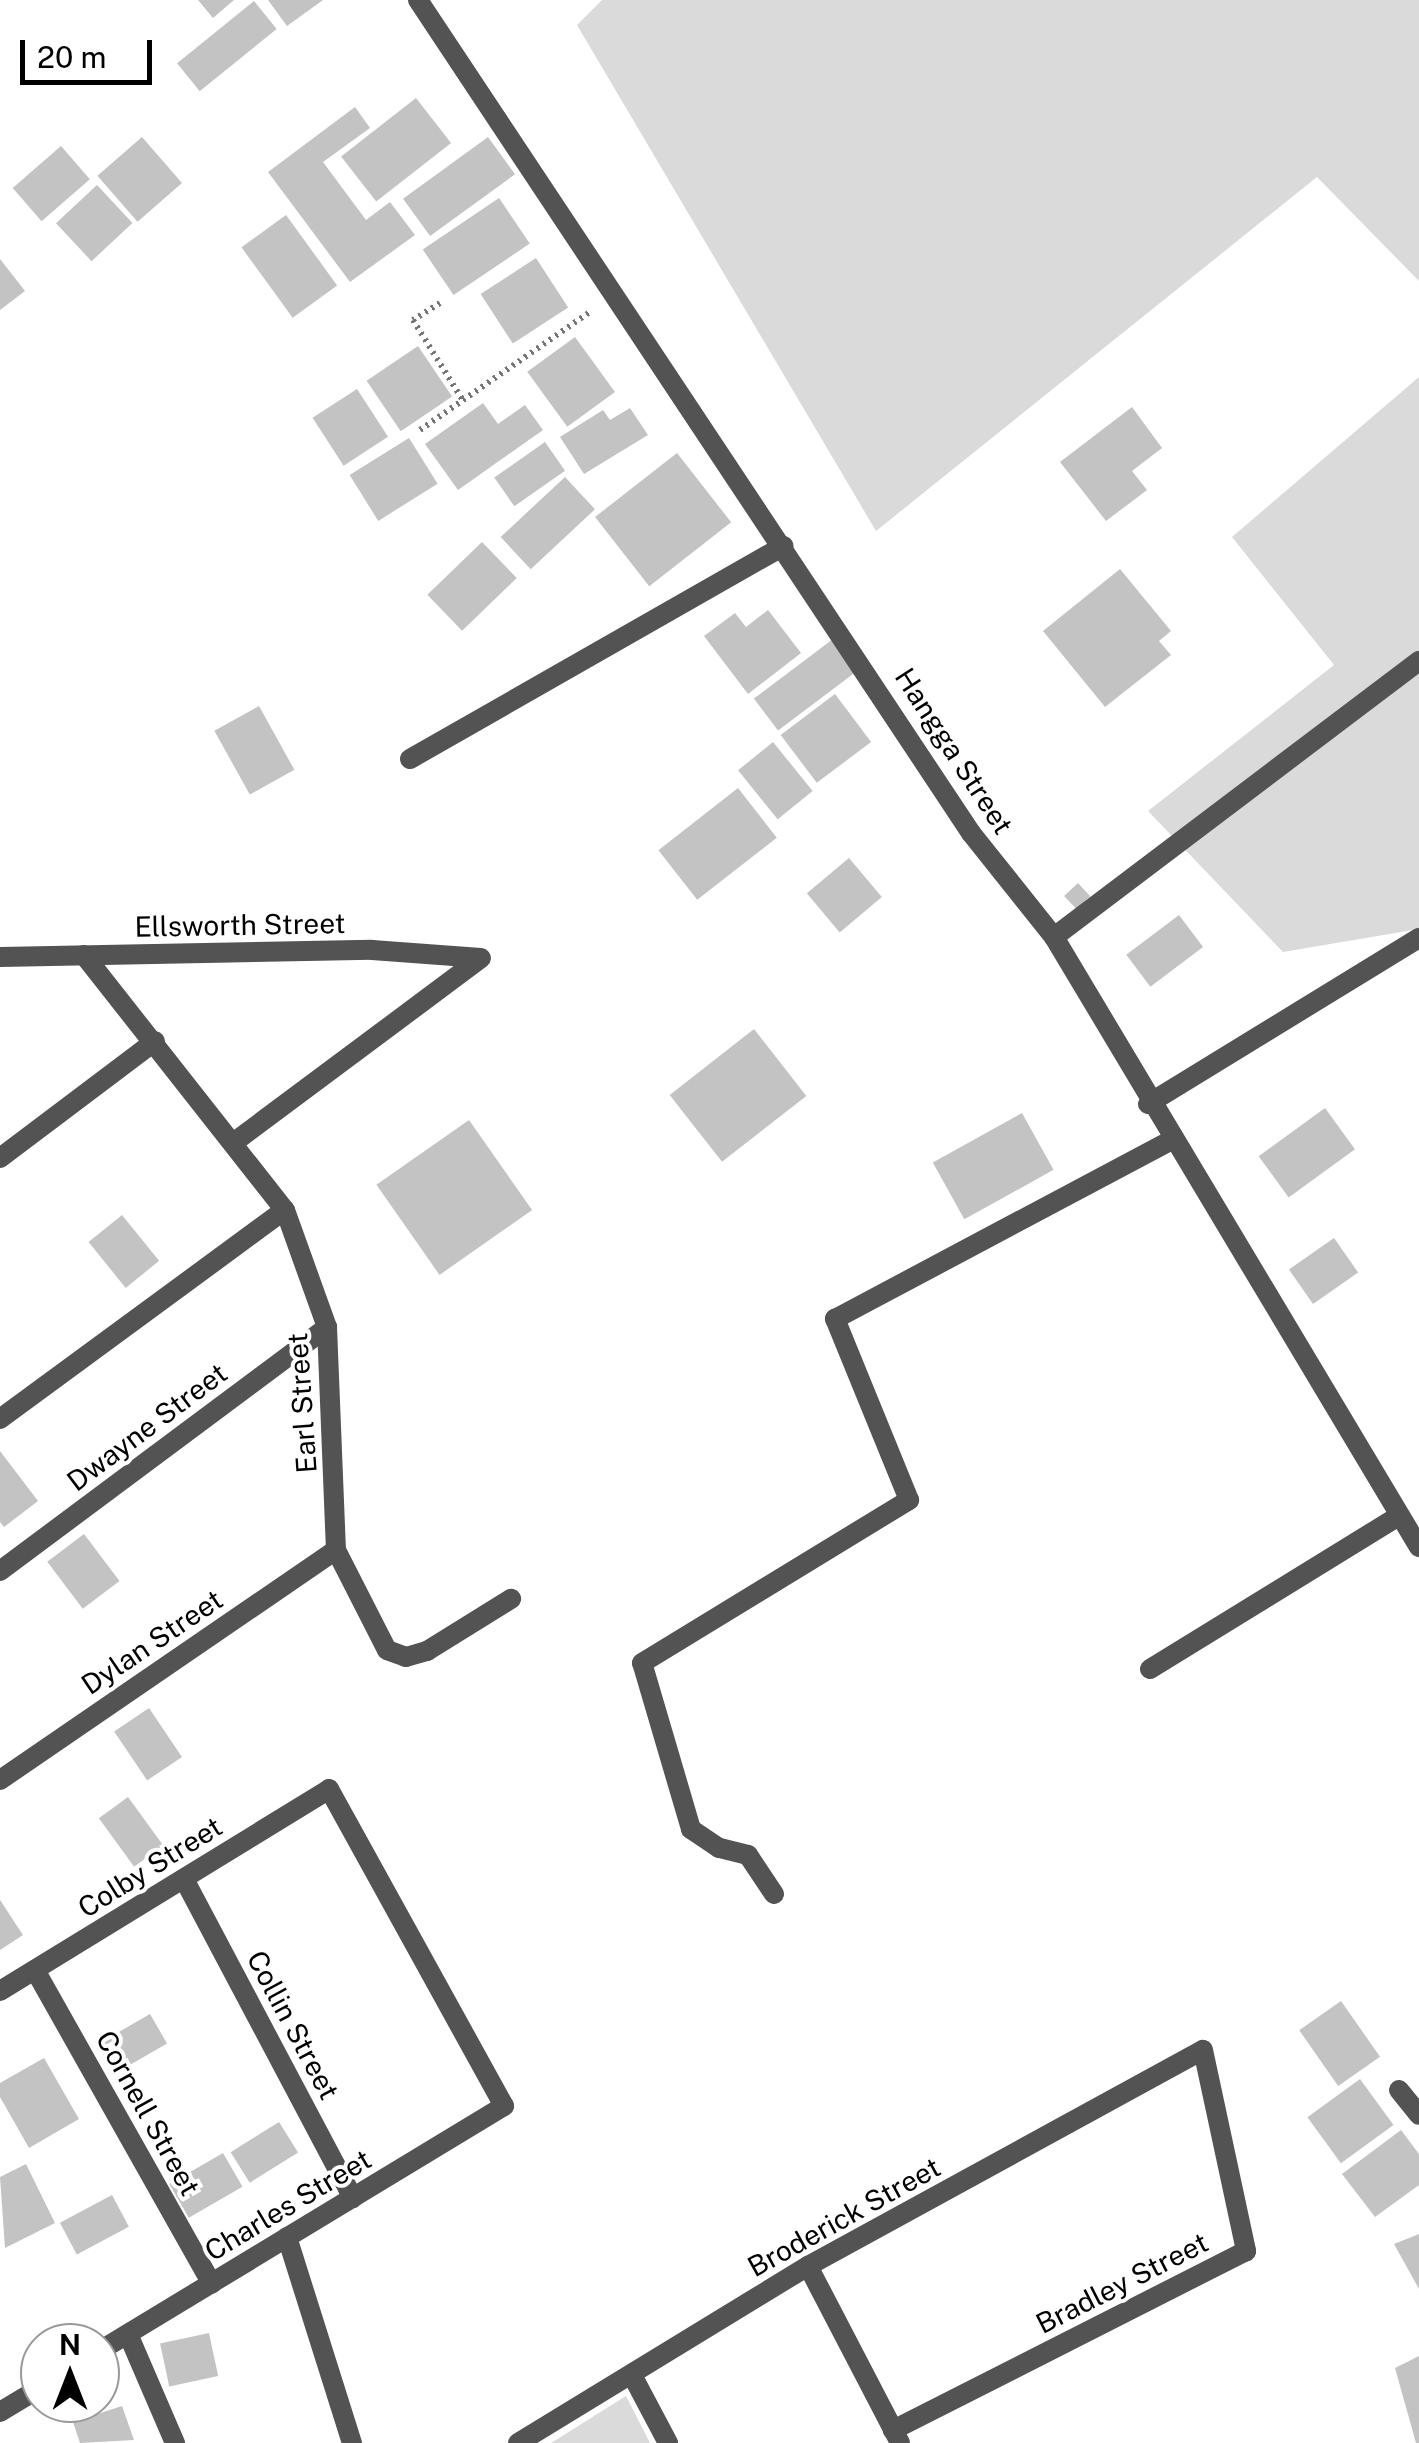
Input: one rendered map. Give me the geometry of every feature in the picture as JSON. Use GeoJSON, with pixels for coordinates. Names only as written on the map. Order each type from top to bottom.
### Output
{"type":"FeatureCollection","features":[{"type":"Feature","properties":{"kind":"street","name":"Hangga Street"},"geometry":{"type":"LineString","coordinates":[[418,0],[611,297],[783,546],[972,833],[1054,937],[1170,1141],[1419,1546]]}},
{"type":"Feature","properties":{"kind":"street"},"geometry":{"type":"LineString","coordinates":[[410,759],[783,546]]}},
{"type":"Feature","properties":{"kind":"street"},"geometry":{"type":"LineString","coordinates":[[1054,937],[1419,661]]}},
{"type":"Feature","properties":{"kind":"street"},"geometry":{"type":"LineString","coordinates":[[1148,1104],[1419,938]]}},
{"type":"Feature","properties":{"kind":"street","name":"Ellsworth Street"},"geometry":{"type":"LineString","coordinates":[[0,957],[372,950],[481,958],[233,1143]]}},
{"type":"Feature","properties":{"kind":"street","name":"Earl Street"},"geometry":{"type":"LineString","coordinates":[[84,956],[284,1210],[327,1327],[336,1550],[387,1650],[406,1656],[428,1651],[511,1598]]}},
{"type":"Feature","properties":{"kind":"street"},"geometry":{"type":"LineString","coordinates":[[0,1158],[155,1042]]}},
{"type":"Feature","properties":{"kind":"street"},"geometry":{"type":"LineString","coordinates":[[774,1894],[748,1855],[719,1848],[691,1828],[642,1662],[908,1500],[835,1318],[1170,1141]]}},
{"type":"Feature","properties":{"kind":"street"},"geometry":{"type":"LineString","coordinates":[[0,1418],[284,1210]]}},
{"type":"Feature","properties":{"kind":"street","name":"Dwayne Street"},"geometry":{"type":"LineString","coordinates":[[0,1571],[327,1327]]}},
{"type":"Feature","properties":{"kind":"street"},"geometry":{"type":"LineString","coordinates":[[1150,1669],[1399,1516]]}},
{"type":"Feature","properties":{"kind":"street","name":"Dylan Street"},"geometry":{"type":"LineString","coordinates":[[0,1780],[336,1550]]}},
{"type":"Feature","properties":{"kind":"street","name":"Colby Street"},"geometry":{"type":"LineString","coordinates":[[0,1992],[329,1789],[504,2106]]}},
{"type":"Feature","properties":{"kind":"street","name":"Collin Street"},"geometry":{"type":"LineString","coordinates":[[184,1878],[353,2198]]}},
{"type":"Feature","properties":{"kind":"street","name":"Cornell Street"},"geometry":{"type":"LineString","coordinates":[[35,1970],[212,2284]]}},
{"type":"Feature","properties":{"kind":"street","name":"Broderick Street"},"geometry":{"type":"LineString","coordinates":[[518,2443],[808,2266],[1203,2050]]}},
{"type":"Feature","properties":{"kind":"street","name":"Bradley Street"},"geometry":{"type":"LineString","coordinates":[[896,2436],[1246,2251],[1203,2050]]}},
{"type":"Feature","properties":{"kind":"street"},"geometry":{"type":"LineString","coordinates":[[1399,2090],[1419,2114]]}},
{"type":"Feature","properties":{"kind":"street","name":"Charles Street"},"geometry":{"type":"LineString","coordinates":[[120,2339],[504,2106]]}},
{"type":"Feature","properties":{"kind":"street"},"geometry":{"type":"LineString","coordinates":[[287,2237],[352,2443]]}},
{"type":"Feature","properties":{"kind":"street"},"geometry":{"type":"LineString","coordinates":[[808,2266],[896,2436]]}},
{"type":"Feature","properties":{"kind":"street"},"geometry":{"type":"LineString","coordinates":[[128,2334],[176,2443]]}},
{"type":"Feature","properties":{"kind":"street"},"geometry":{"type":"LineString","coordinates":[[632,2375],[668,2443]]}},
{"type":"Feature","properties":{"kind":"path"},"geometry":{"type":"LineString","coordinates":[[420,430],[611,297]]}},
{"type":"Feature","properties":{"kind":"path"},"geometry":{"type":"LineString","coordinates":[[440,303],[413,320],[462,399]]}},
{"type":"Feature","properties":{"kind":"shaded area"},"geometry":{"type":"Polygon","coordinates":[[[602,0],[1419,0],[1419,281],[1317,177],[876,531],[577,25],[602,0]]]}},
{"type":"Feature","properties":{"kind":"shaded area"},"geometry":{"type":"Polygon","coordinates":[[[1419,377],[1419,938],[1413,930],[1283,952],[1148,811],[1334,665],[1232,537],[1419,377]]]}},
{"type":"Feature","properties":{"kind":"shaded area"},"geometry":{"type":"Polygon","coordinates":[[[626,2396],[650,2443],[551,2443],[626,2396]]]}},
{"type":"Feature","properties":{"kind":"building"},"geometry":{"type":"Polygon","coordinates":[[[198,0],[234,0],[213,18],[198,0]]]}},
{"type":"Feature","properties":{"kind":"building"},"geometry":{"type":"Polygon","coordinates":[[[268,0],[323,0],[287,26],[268,0]]]}},
{"type":"Feature","properties":{"kind":"building"},"geometry":{"type":"Polygon","coordinates":[[[254,1],[277,29],[200,91],[177,63],[254,1]]]}},
{"type":"Feature","properties":{"kind":"building"},"geometry":{"type":"Polygon","coordinates":[[[416,98],[451,143],[376,201],[341,156],[416,98]]]}},
{"type":"Feature","properties":{"kind":"building"},"geometry":{"type":"Polygon","coordinates":[[[355,107],[370,128],[323,162],[366,220],[390,202],[415,235],[350,282],[268,172],[355,107]]]}},
{"type":"Feature","properties":{"kind":"building"},"geometry":{"type":"Polygon","coordinates":[[[142,137],[182,183],[137,222],[97,176],[142,137]]]}},
{"type":"Feature","properties":{"kind":"building"},"geometry":{"type":"Polygon","coordinates":[[[488,137],[515,174],[430,236],[403,199],[488,137]]]}},
{"type":"Feature","properties":{"kind":"building"},"geometry":{"type":"Polygon","coordinates":[[[61,146],[90,179],[42,221],[13,188],[61,146]]]}},
{"type":"Feature","properties":{"kind":"building"},"geometry":{"type":"Polygon","coordinates":[[[97,185],[132,223],[92,261],[56,223],[97,185]]]}},
{"type":"Feature","properties":{"kind":"building"},"geometry":{"type":"Polygon","coordinates":[[[499,198],[530,244],[453,295],[423,249],[499,198]]]}},
{"type":"Feature","properties":{"kind":"building"},"geometry":{"type":"Polygon","coordinates":[[[286,215],[337,285],[293,318],[242,247],[286,215]]]}},
{"type":"Feature","properties":{"kind":"building"},"geometry":{"type":"Polygon","coordinates":[[[536,258],[568,307],[513,343],[481,294],[536,258]]]}},
{"type":"Feature","properties":{"kind":"building"},"geometry":{"type":"Polygon","coordinates":[[[0,259],[25,291],[0,310],[0,259]]]}},
{"type":"Feature","properties":{"kind":"building"},"geometry":{"type":"Polygon","coordinates":[[[575,337],[615,392],[567,427],[527,372],[575,337]]]}},
{"type":"Feature","properties":{"kind":"building"},"geometry":{"type":"Polygon","coordinates":[[[418,346],[452,397],[401,431],[367,381],[418,346]]]}},
{"type":"Feature","properties":{"kind":"building"},"geometry":{"type":"Polygon","coordinates":[[[357,389],[388,437],[344,466],[313,418],[357,389]]]}},
{"type":"Feature","properties":{"kind":"building"},"geometry":{"type":"Polygon","coordinates":[[[483,403],[498,424],[525,405],[543,430],[458,490],[425,444],[483,403]]]}},
{"type":"Feature","properties":{"kind":"building"},"geometry":{"type":"Polygon","coordinates":[[[1132,407],[1162,448],[1132,471],[1147,490],[1106,521],[1060,462],[1132,407]]]}},
{"type":"Feature","properties":{"kind":"building"},"geometry":{"type":"Polygon","coordinates":[[[630,408],[648,435],[584,474],[560,437],[603,410],[610,420],[630,408]]]}},
{"type":"Feature","properties":{"kind":"building"},"geometry":{"type":"Polygon","coordinates":[[[409,438],[438,484],[378,521],[350,475],[409,438]]]}},
{"type":"Feature","properties":{"kind":"building"},"geometry":{"type":"Polygon","coordinates":[[[545,442],[565,471],[514,506],[494,478],[545,442]]]}},
{"type":"Feature","properties":{"kind":"building"},"geometry":{"type":"Polygon","coordinates":[[[677,453],[731,522],[649,586],[595,517],[677,453]]]}},
{"type":"Feature","properties":{"kind":"building"},"geometry":{"type":"Polygon","coordinates":[[[565,477],[595,509],[531,569],[501,537],[565,477]]]}},
{"type":"Feature","properties":{"kind":"building"},"geometry":{"type":"Polygon","coordinates":[[[482,542],[517,578],[462,631],[427,595],[482,542]]]}},
{"type":"Feature","properties":{"kind":"building"},"geometry":{"type":"Polygon","coordinates":[[[1120,569],[1171,631],[1159,641],[1171,655],[1105,707],[1043,631],[1120,569]]]}},
{"type":"Feature","properties":{"kind":"building"},"geometry":{"type":"Polygon","coordinates":[[[768,610],[801,653],[748,694],[704,636],[735,613],[746,627],[768,610]]]}},
{"type":"Feature","properties":{"kind":"building"},"geometry":{"type":"Polygon","coordinates":[[[837,636],[861,668],[778,731],[754,699],[837,636]]]}},
{"type":"Feature","properties":{"kind":"building"},"geometry":{"type":"Polygon","coordinates":[[[835,694],[871,742],[817,783],[781,735],[835,694]]]}},
{"type":"Feature","properties":{"kind":"building"},"geometry":{"type":"Polygon","coordinates":[[[259,706],[294,770],[250,795],[214,731],[259,706]]]}},
{"type":"Feature","properties":{"kind":"building"},"geometry":{"type":"Polygon","coordinates":[[[773,742],[813,791],[778,819],[738,770],[773,742]]]}},
{"type":"Feature","properties":{"kind":"building"},"geometry":{"type":"Polygon","coordinates":[[[738,788],[777,838],[697,900],[658,850],[738,788]]]}},
{"type":"Feature","properties":{"kind":"building"},"geometry":{"type":"Polygon","coordinates":[[[849,858],[882,897],[840,932],[807,893],[849,858]]]}},
{"type":"Feature","properties":{"kind":"building"},"geometry":{"type":"Polygon","coordinates":[[[1078,883],[1090,896],[1076,909],[1064,896],[1078,883]]]}},
{"type":"Feature","properties":{"kind":"building"},"geometry":{"type":"Polygon","coordinates":[[[1179,915],[1203,947],[1150,987],[1126,955],[1179,915]]]}},
{"type":"Feature","properties":{"kind":"building"},"geometry":{"type":"Polygon","coordinates":[[[754,1029],[806,1096],[722,1162],[670,1095],[754,1029]]]}},
{"type":"Feature","properties":{"kind":"building"},"geometry":{"type":"Polygon","coordinates":[[[1325,1108],[1355,1149],[1289,1197],[1259,1156],[1325,1108]]]}},
{"type":"Feature","properties":{"kind":"building"},"geometry":{"type":"Polygon","coordinates":[[[1022,1113],[1054,1170],[964,1219],[933,1162],[1022,1113]]]}},
{"type":"Feature","properties":{"kind":"building"},"geometry":{"type":"Polygon","coordinates":[[[469,1120],[532,1210],[440,1275],[376,1185],[469,1120]]]}},
{"type":"Feature","properties":{"kind":"building"},"geometry":{"type":"Polygon","coordinates":[[[122,1215],[159,1261],[126,1288],[89,1242],[122,1215]]]}},
{"type":"Feature","properties":{"kind":"building"},"geometry":{"type":"Polygon","coordinates":[[[1334,1238],[1358,1272],[1313,1304],[1289,1270],[1334,1238]]]}},
{"type":"Feature","properties":{"kind":"building"},"geometry":{"type":"Polygon","coordinates":[[[0,1451],[38,1501],[4,1527],[0,1522],[0,1451]]]}},
{"type":"Feature","properties":{"kind":"building"},"geometry":{"type":"Polygon","coordinates":[[[84,1534],[120,1581],[83,1609],[47,1562],[84,1534]]]}},
{"type":"Feature","properties":{"kind":"building"},"geometry":{"type":"Polygon","coordinates":[[[149,1708],[182,1757],[147,1780],[114,1731],[149,1708]]]}},
{"type":"Feature","properties":{"kind":"building"},"geometry":{"type":"Polygon","coordinates":[[[128,1797],[163,1846],[134,1867],[99,1818],[128,1797]]]}},
{"type":"Feature","properties":{"kind":"building"},"geometry":{"type":"Polygon","coordinates":[[[0,1900],[23,1935],[0,1950],[0,1900]]]}},
{"type":"Feature","properties":{"kind":"building"},"geometry":{"type":"Polygon","coordinates":[[[1341,2001],[1380,2057],[1338,2086],[1299,2030],[1341,2001]]]}},
{"type":"Feature","properties":{"kind":"building"},"geometry":{"type":"Polygon","coordinates":[[[150,2014],[167,2043],[114,2074],[97,2044],[150,2014]]]}},
{"type":"Feature","properties":{"kind":"building"},"geometry":{"type":"Polygon","coordinates":[[[44,2058],[79,2119],[29,2148],[0,2097],[0,2083],[44,2058]]]}},
{"type":"Feature","properties":{"kind":"building"},"geometry":{"type":"Polygon","coordinates":[[[1360,2079],[1394,2125],[1341,2163],[1307,2117],[1360,2079]]]}},
{"type":"Feature","properties":{"kind":"building"},"geometry":{"type":"Polygon","coordinates":[[[279,2122],[298,2153],[250,2183],[231,2152],[279,2122]]]}},
{"type":"Feature","properties":{"kind":"building"},"geometry":{"type":"Polygon","coordinates":[[[1401,2130],[1419,2154],[1419,2185],[1375,2217],[1342,2174],[1401,2130]]]}},
{"type":"Feature","properties":{"kind":"building"},"geometry":{"type":"Polygon","coordinates":[[[223,2153],[242,2187],[189,2218],[169,2184],[223,2153]]]}},
{"type":"Feature","properties":{"kind":"building"},"geometry":{"type":"Polygon","coordinates":[[[26,2164],[55,2223],[5,2248],[0,2177],[26,2164]]]}},
{"type":"Feature","properties":{"kind":"building"},"geometry":{"type":"Polygon","coordinates":[[[112,2195],[129,2227],[77,2254],[60,2223],[112,2195]]]}},
{"type":"Feature","properties":{"kind":"building"},"geometry":{"type":"Polygon","coordinates":[[[1419,2234],[1419,2289],[1394,2244],[1419,2234]]]}},
{"type":"Feature","properties":{"kind":"building"},"geometry":{"type":"Polygon","coordinates":[[[209,2333],[218,2376],[169,2386],[160,2343],[209,2333]]]}},
{"type":"Feature","properties":{"kind":"building"},"geometry":{"type":"Polygon","coordinates":[[[1419,2356],[1419,2443],[1416,2443],[1395,2368],[1419,2356]]]}},
{"type":"Feature","properties":{"kind":"building"},"geometry":{"type":"Polygon","coordinates":[[[120,2407],[134,2440],[80,2443],[73,2423],[120,2423],[120,2407]]]}}]}
